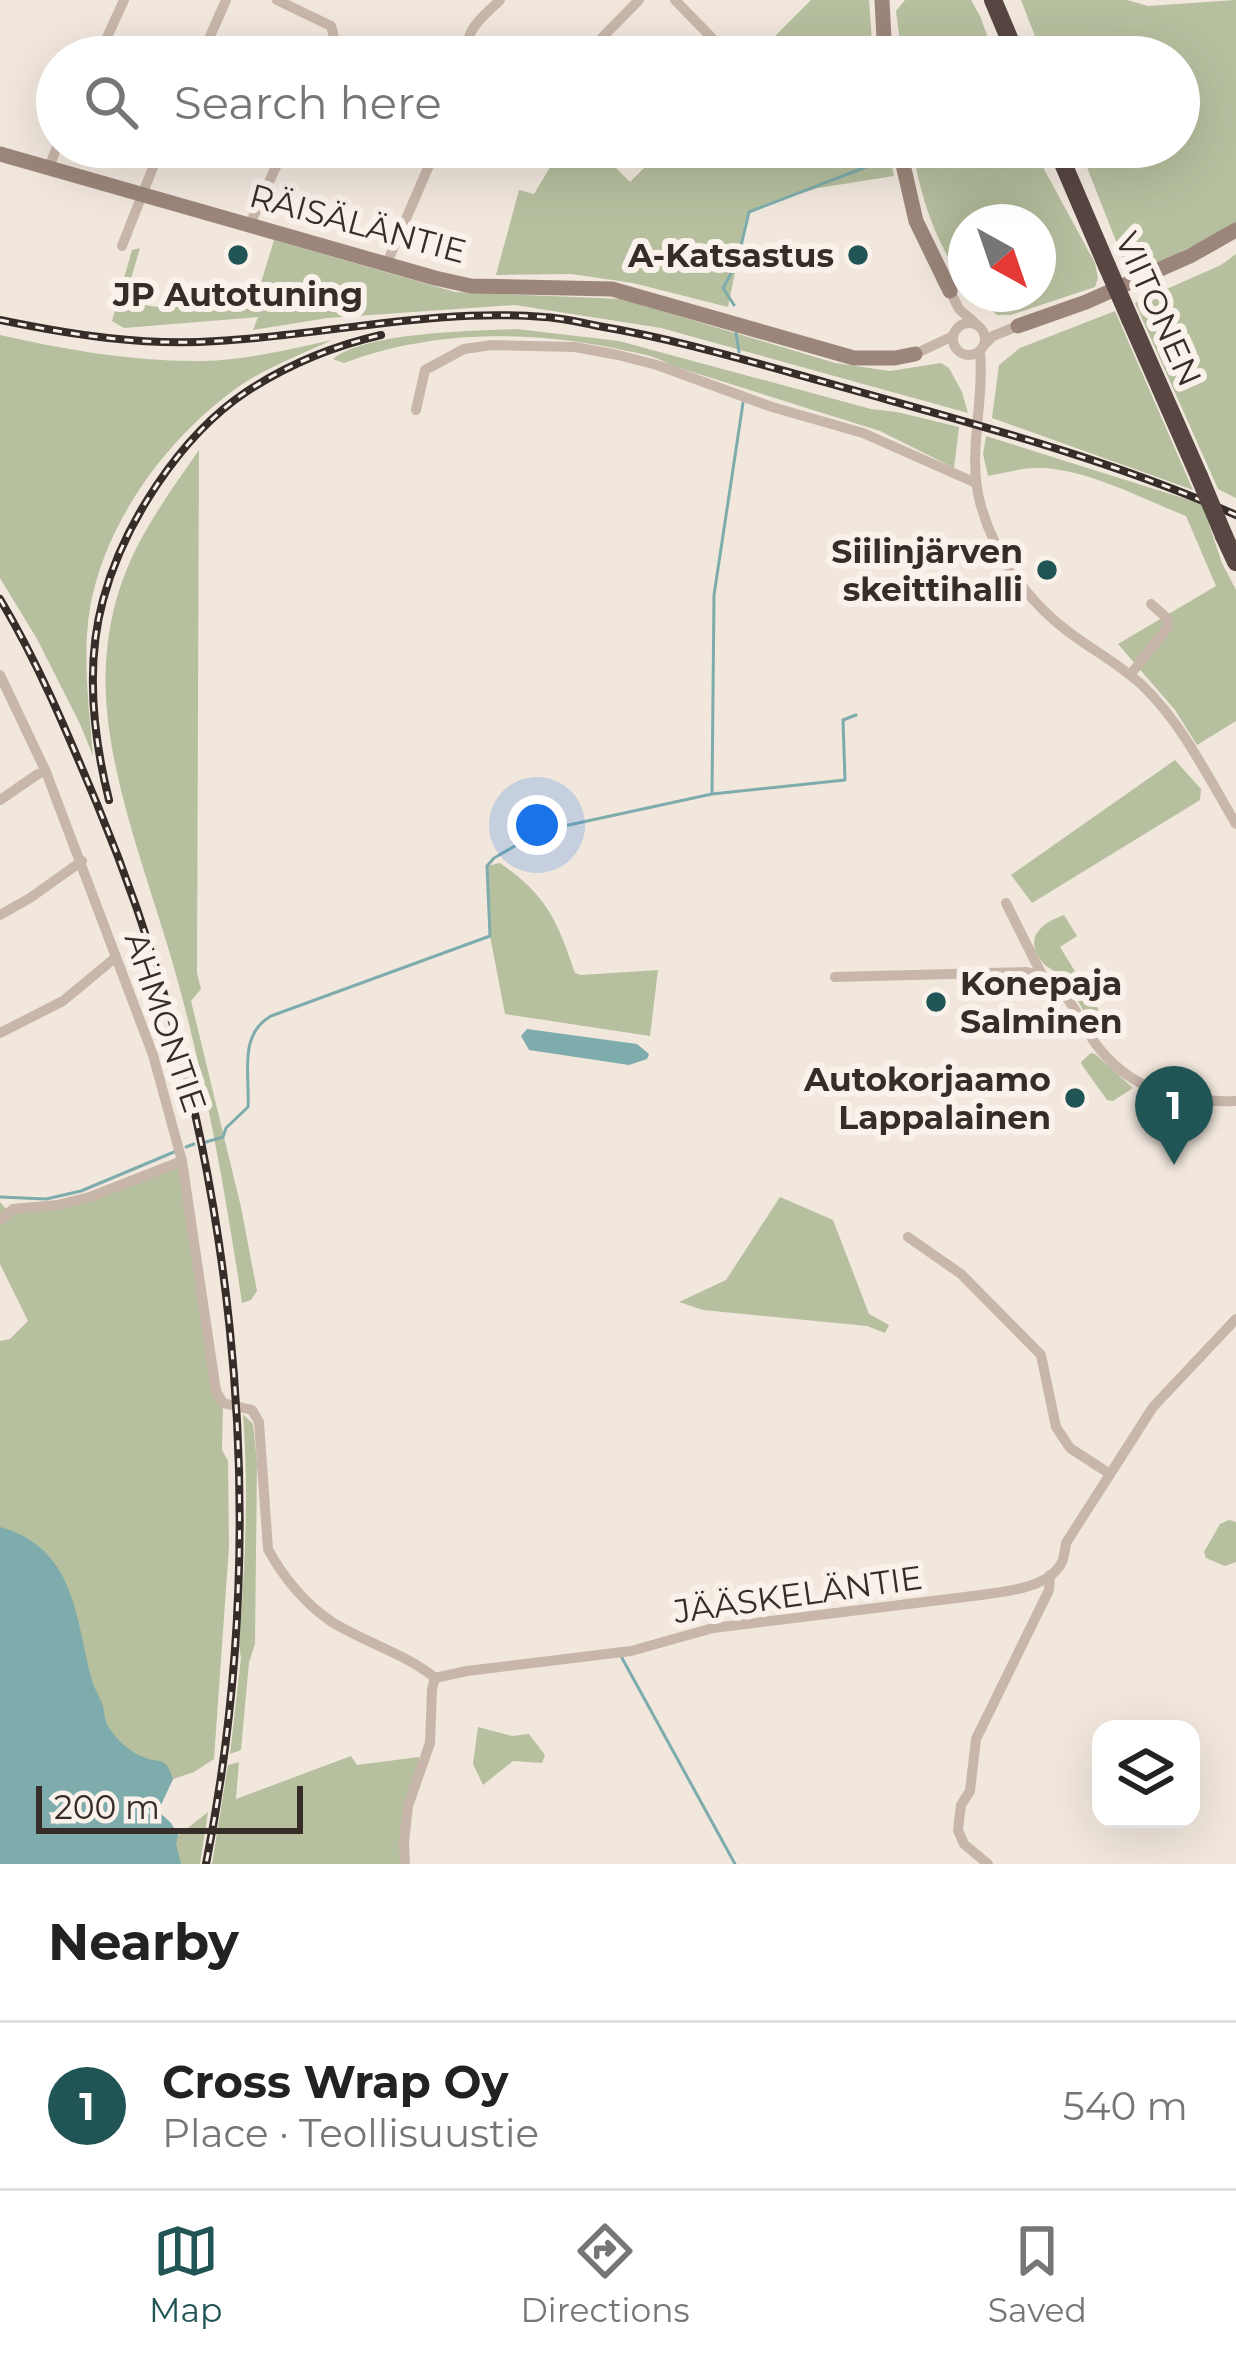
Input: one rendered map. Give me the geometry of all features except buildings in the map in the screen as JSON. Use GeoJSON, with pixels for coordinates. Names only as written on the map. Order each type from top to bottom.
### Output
{"type":"FeatureCollection","features":[{"type":"Feature","properties":{"kind":"highway"},"geometry":{"type":"LineString","coordinates":[[993,0],[1008,36]]}},
{"type":"Feature","properties":{"kind":"highway","name":"VIITONEN"},"geometry":{"type":"LineString","coordinates":[[1065,168],[1236,562]]}},
{"type":"Feature","properties":{"kind":"street"},"geometry":{"type":"LineString","coordinates":[[108,36],[124,0]]}},
{"type":"Feature","properties":{"kind":"street"},"geometry":{"type":"LineString","coordinates":[[210,36],[226,0]]}},
{"type":"Feature","properties":{"kind":"street"},"geometry":{"type":"LineString","coordinates":[[277,0],[331,26],[334,36]]}},
{"type":"Feature","properties":{"kind":"street"},"geometry":{"type":"LineString","coordinates":[[469,36],[500,0]]}},
{"type":"Feature","properties":{"kind":"street"},"geometry":{"type":"LineString","coordinates":[[604,36],[639,0]]}},
{"type":"Feature","properties":{"kind":"street"},"geometry":{"type":"LineString","coordinates":[[675,0],[710,36]]}},
{"type":"Feature","properties":{"kind":"street"},"geometry":{"type":"LineString","coordinates":[[882,0],[884,36]]}},
{"type":"Feature","properties":{"kind":"street","name":"RÄISÄLÄNTIE"},"geometry":{"type":"LineString","coordinates":[[0,154],[36,164]]}},
{"type":"Feature","properties":{"kind":"street","name":"RÄISÄLÄNTIE"},"geometry":{"type":"LineString","coordinates":[[52,168],[471,286],[612,289],[854,358],[915,354]]}},
{"type":"Feature","properties":{"kind":"street"},"geometry":{"type":"LineString","coordinates":[[122,246],[152,168]]}},
{"type":"Feature","properties":{"kind":"street"},"geometry":{"type":"LineString","coordinates":[[250,224],[275,168]]}},
{"type":"Feature","properties":{"kind":"street"},"geometry":{"type":"LineString","coordinates":[[387,263],[428,168]]}},
{"type":"Feature","properties":{"kind":"street"},"geometry":{"type":"LineString","coordinates":[[903,168],[916,221],[948,287]]}},
{"type":"Feature","properties":{"kind":"street"},"geometry":{"type":"LineString","coordinates":[[915,354],[959,351],[971,355],[993,336],[1128,284],[1236,230]]}},
{"type":"Feature","properties":{"kind":"street"},"geometry":{"type":"LineString","coordinates":[[956,312],[959,351],[982,385]]}},
{"type":"Feature","properties":{"kind":"street"},"geometry":{"type":"LineString","coordinates":[[962,312],[980,327],[976,483],[1001,555],[1044,611],[1130,675],[1172,718],[1236,824]]}},
{"type":"Feature","properties":{"kind":"street"},"geometry":{"type":"LineString","coordinates":[[915,354],[963,324],[992,331],[1018,326]]}},
{"type":"Feature","properties":{"kind":"street"},"geometry":{"type":"LineString","coordinates":[[416,410],[425,370],[464,349],[538,344],[575,347],[657,365],[863,434],[976,483]]}},
{"type":"Feature","properties":{"kind":"street"},"geometry":{"type":"LineString","coordinates":[[1130,675],[1167,628],[1168,619],[1151,604]]}},
{"type":"Feature","properties":{"kind":"street","name":"AHMONTIE"},"geometry":{"type":"LineString","coordinates":[[2,683],[46,772],[153,1055],[182,1161],[216,1391],[223,1403],[253,1410],[259,1422],[266,1540],[277,1566],[334,1623],[397,1653],[435,1678]]}},
{"type":"Feature","properties":{"kind":"street"},"geometry":{"type":"LineString","coordinates":[[0,800],[46,772]]}},
{"type":"Feature","properties":{"kind":"street"},"geometry":{"type":"LineString","coordinates":[[0,915],[82,861]]}},
{"type":"Feature","properties":{"kind":"street"},"geometry":{"type":"LineString","coordinates":[[1006,903],[1042,975]]}},
{"type":"Feature","properties":{"kind":"street"},"geometry":{"type":"LineString","coordinates":[[0,1033],[63,1001],[116,957]]}},
{"type":"Feature","properties":{"kind":"street"},"geometry":{"type":"LineString","coordinates":[[835,977],[1042,975],[1054,982],[1097,1045],[1128,1075],[1172,1097],[1236,1101]]}},
{"type":"Feature","properties":{"kind":"street"},"geometry":{"type":"LineString","coordinates":[[0,1220],[13,1209],[90,1197],[182,1161]]}},
{"type":"Feature","properties":{"kind":"street"},"geometry":{"type":"LineString","coordinates":[[908,1237],[961,1274],[1041,1355],[1056,1427],[1070,1448],[1110,1474]]}},
{"type":"Feature","properties":{"kind":"street"},"geometry":{"type":"LineString","coordinates":[[988,1864],[964,1844],[958,1831],[961,1805],[970,1791],[976,1738],[1049,1590],[1050,1575],[1063,1562],[1066,1543],[1153,1407],[1236,1319]]}},
{"type":"Feature","properties":{"kind":"street","name":"JÄÄSKELÄNTIE"},"geometry":{"type":"LineString","coordinates":[[435,1678],[631,1651],[713,1628],[994,1593],[1050,1575]]}},
{"type":"Feature","properties":{"kind":"street"},"geometry":{"type":"LineString","coordinates":[[405,1864],[408,1806],[430,1742],[435,1678]]}},
{"type":"Feature","properties":{"kind":"green space"},"geometry":{"type":"Polygon","coordinates":[[[811,0],[869,0],[872,36],[775,36],[811,0]]]}},
{"type":"Feature","properties":{"kind":"green space"},"geometry":{"type":"Polygon","coordinates":[[[905,0],[971,0],[987,36],[899,36],[896,11],[905,0]]]}},
{"type":"Feature","properties":{"kind":"green space"},"geometry":{"type":"Polygon","coordinates":[[[1021,0],[1127,0],[1148,6],[1236,0],[1236,224],[1139,273],[1127,269],[1087,168],[1200,168],[1200,36],[1035,36],[1021,0]]]}},
{"type":"Feature","properties":{"kind":"green space"},"geometry":{"type":"Polygon","coordinates":[[[549,168],[616,168],[630,182],[644,168],[892,168],[894,176],[818,188],[749,212],[728,307],[633,283],[571,274],[496,275],[519,190],[534,194],[549,168]]]}},
{"type":"Feature","properties":{"kind":"green space"},"geometry":{"type":"Polygon","coordinates":[[[917,168],[1043,168],[1095,263],[1095,287],[1056,300],[1056,204],[948,204],[948,256],[917,168]]]}},
{"type":"Feature","properties":{"kind":"green space"},"geometry":{"type":"Polygon","coordinates":[[[274,240],[455,292],[622,299],[835,363],[890,371],[941,363],[962,392],[968,413],[661,328],[515,305],[328,318],[253,330],[258,317],[124,328],[112,321],[132,250],[140,248],[126,296],[138,302],[157,307],[203,303],[253,309],[274,240]]]}},
{"type":"Feature","properties":{"kind":"green space"},"geometry":{"type":"Polygon","coordinates":[[[1236,254],[1236,498],[1218,489],[1135,303],[1236,254]]]}},
{"type":"Feature","properties":{"kind":"green space"},"geometry":{"type":"Polygon","coordinates":[[[1115,311],[1193,490],[992,418],[999,365],[1020,348],[1115,311]]]}},
{"type":"Feature","properties":{"kind":"green space"},"geometry":{"type":"Polygon","coordinates":[[[517,329],[619,341],[871,409],[959,427],[954,468],[880,431],[652,357],[584,343],[480,336],[411,344],[344,363],[333,359],[394,338],[517,329]]]}},
{"type":"Feature","properties":{"kind":"green space"},"geometry":{"type":"Polygon","coordinates":[[[0,335],[101,354],[177,361],[236,359],[332,340],[262,372],[214,405],[166,455],[125,512],[98,575],[90,608],[86,663],[93,756],[37,639],[0,578],[0,335]]]}},
{"type":"Feature","properties":{"kind":"green space"},"geometry":{"type":"Polygon","coordinates":[[[986,436],[1202,504],[1236,590],[1236,721],[1197,745],[1175,710],[1118,644],[1216,586],[1186,516],[1070,472],[1037,468],[988,476],[983,454],[986,436]]]}},
{"type":"Feature","properties":{"kind":"green space"},"geometry":{"type":"Polygon","coordinates":[[[199,450],[197,973],[201,989],[191,1001],[257,1291],[242,1303],[198,1062],[119,783],[106,702],[110,630],[125,574],[149,525],[199,450]]]}},
{"type":"Feature","properties":{"kind":"green space"},"geometry":{"type":"Polygon","coordinates":[[[1175,760],[1201,789],[1200,800],[1032,903],[1011,875],[1175,760]]]}},
{"type":"Feature","properties":{"kind":"green space"},"geometry":{"type":"Polygon","coordinates":[[[500,863],[548,911],[575,973],[658,970],[650,1036],[505,1014],[490,936],[487,866],[500,863]]]}},
{"type":"Feature","properties":{"kind":"green space"},"geometry":{"type":"Polygon","coordinates":[[[1064,915],[1077,936],[1060,947],[1106,1022],[1092,1027],[1066,982],[1045,965],[1035,948],[1041,928],[1064,915]]]}},
{"type":"Feature","properties":{"kind":"green space"},"geometry":{"type":"Polygon","coordinates":[[[1091,1053],[1133,1088],[1107,1100],[1082,1065],[1091,1053]]]}},
{"type":"Feature","properties":{"kind":"green space"},"geometry":{"type":"Polygon","coordinates":[[[182,1161],[223,1403],[222,1450],[228,1461],[229,1546],[214,1759],[173,1779],[158,1811],[179,1835],[208,1812],[200,1864],[115,1864],[0,1662],[0,1341],[10,1339],[28,1321],[0,1264],[0,1202],[6,1209],[57,1205],[182,1161]]]}},
{"type":"Feature","properties":{"kind":"green space"},"geometry":{"type":"Polygon","coordinates":[[[780,1197],[833,1220],[869,1314],[889,1325],[885,1333],[867,1326],[703,1310],[679,1302],[726,1280],[780,1197]]]}},
{"type":"Feature","properties":{"kind":"green space"},"geometry":{"type":"Polygon","coordinates":[[[243,1414],[253,1424],[257,1462],[255,1644],[241,1750],[230,1754],[241,1658],[246,1501],[243,1414]]]}},
{"type":"Feature","properties":{"kind":"green space"},"geometry":{"type":"Polygon","coordinates":[[[1236,1522],[1236,1562],[1225,1566],[1206,1558],[1204,1552],[1220,1524],[1236,1522]]]}},
{"type":"Feature","properties":{"kind":"green space"},"geometry":{"type":"Polygon","coordinates":[[[478,1727],[512,1736],[529,1734],[545,1755],[542,1763],[513,1761],[483,1785],[473,1764],[478,1727]]]}},
{"type":"Feature","properties":{"kind":"green space"},"geometry":{"type":"Polygon","coordinates":[[[351,1756],[357,1765],[419,1757],[405,1864],[212,1864],[228,1765],[239,1762],[236,1799],[351,1756]]]}},
{"type":"Feature","properties":{"kind":"water"},"geometry":{"type":"Polygon","coordinates":[[[527,1029],[637,1044],[649,1054],[629,1065],[529,1050],[521,1036],[527,1029]]]}},
{"type":"Feature","properties":{"kind":"water"},"geometry":{"type":"Polygon","coordinates":[[[0,1527],[43,1550],[57,1567],[75,1607],[108,1726],[131,1750],[168,1768],[173,1779],[158,1811],[178,1835],[181,1864],[0,1864],[0,1527]]]}},
{"type":"Feature","properties":{"kind":"waterway"},"geometry":{"type":"LineString","coordinates":[[734,305],[723,288],[737,263],[749,212],[863,168]]}},
{"type":"Feature","properties":{"kind":"waterway"},"geometry":{"type":"LineString","coordinates":[[736,333],[739,352]]}},
{"type":"Feature","properties":{"kind":"waterway"},"geometry":{"type":"LineString","coordinates":[[712,794],[714,595],[743,403]]}},
{"type":"Feature","properties":{"kind":"waterway"},"geometry":{"type":"LineString","coordinates":[[206,1142],[223,1137],[248,1107],[250,1044],[271,1016],[490,936],[487,866],[494,858],[541,831],[712,794],[845,780],[843,720],[856,715]]}},
{"type":"Feature","properties":{"kind":"waterway"},"geometry":{"type":"LineString","coordinates":[[186,1147],[194,1144]]}},
{"type":"Feature","properties":{"kind":"waterway"},"geometry":{"type":"LineString","coordinates":[[0,1197],[46,1199],[81,1191],[174,1152]]}},
{"type":"Feature","properties":{"kind":"waterway"},"geometry":{"type":"LineString","coordinates":[[622,1658],[735,1864]]}},
{"type":"Feature","properties":{"kind":"railway"},"geometry":{"type":"LineString","coordinates":[[0,320],[108,338],[189,342],[462,316],[564,319],[656,337],[983,427],[1136,475],[1236,515]]}},
{"type":"Feature","properties":{"kind":"railway"},"geometry":{"type":"LineString","coordinates":[[109,800],[95,726],[94,650],[112,571],[140,513],[177,457],[246,392],[311,358],[381,335]]}},
{"type":"Feature","properties":{"kind":"railway"},"geometry":{"type":"LineString","coordinates":[[0,599],[64,726],[144,930],[182,1060],[211,1192],[229,1326],[239,1461],[238,1596],[227,1731],[206,1864]]}},
{"type":"Feature","properties":{"kind":"place","name":"JP Autotuning"},"geometry":{"type":"Point","coordinates":[238,255]}},
{"type":"Feature","properties":{"kind":"place","name":"A-Katsastus"},"geometry":{"type":"Point","coordinates":[858,255]}},
{"type":"Feature","properties":{"kind":"place","name":"Siilinjärven skeittihalli"},"geometry":{"type":"Point","coordinates":[1047,570]}},
{"type":"Feature","properties":{"kind":"place","name":"Konepaja Salminen"},"geometry":{"type":"Point","coordinates":[936,1002]}},
{"type":"Feature","properties":{"kind":"place","name":"Autokorjaamo Lappalainen"},"geometry":{"type":"Point","coordinates":[1075,1098]}},
{"type":"Feature","properties":{"kind":"place","name":"Cross Wrap Oy"},"geometry":{"type":"Point","coordinates":[1174,1165]}}]}
